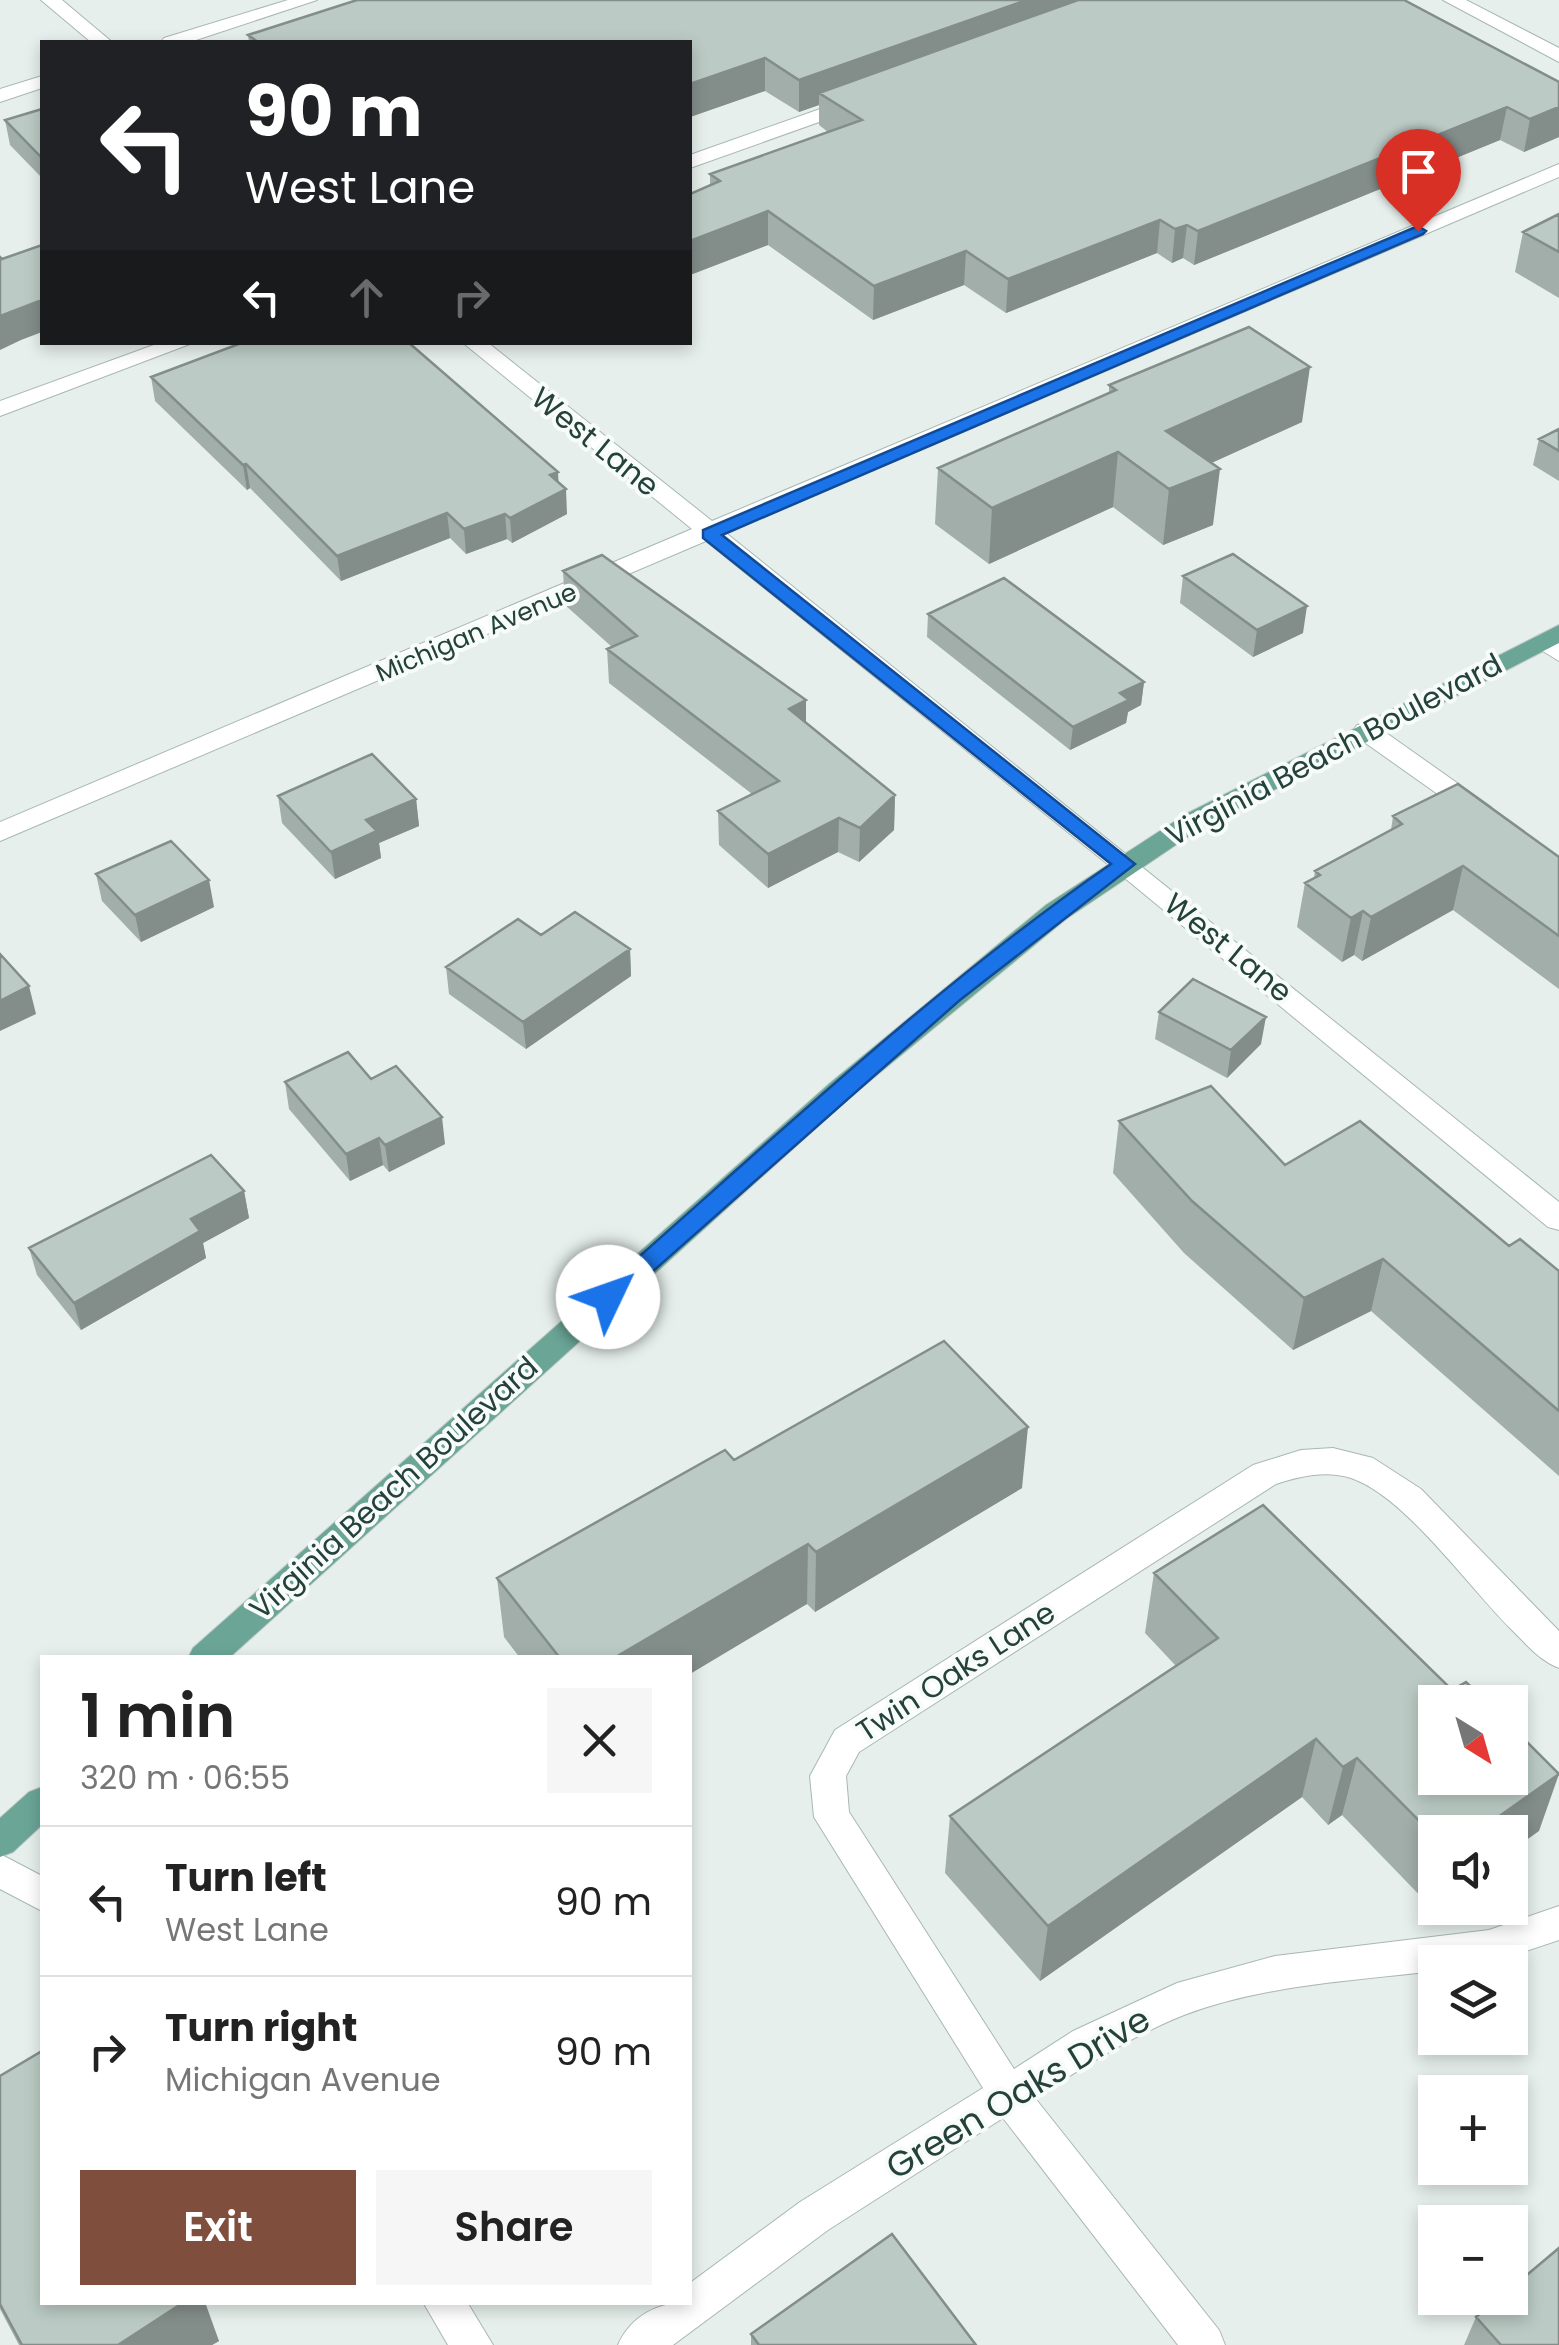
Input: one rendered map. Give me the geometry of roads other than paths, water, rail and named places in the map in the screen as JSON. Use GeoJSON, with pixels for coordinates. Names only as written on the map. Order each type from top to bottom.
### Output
{"type":"FeatureCollection","features":[{"type":"Feature","properties":{"kind":"main road","name":"Virginia Beach Boulevard"},"geometry":{"type":"LineString","coordinates":[[208,1655],[839,1091],[1056,912],[1195,820],[1366,731],[1553,642]]}},
{"type":"Feature","properties":{"kind":"main road"},"geometry":{"type":"LineString","coordinates":[[0,1841],[40,1805]]}},
{"type":"Feature","properties":{"kind":"street"},"geometry":{"type":"LineString","coordinates":[[50,0],[100,40]]}},
{"type":"Feature","properties":{"kind":"street"},"geometry":{"type":"LineString","coordinates":[[178,40],[308,0]]}},
{"type":"Feature","properties":{"kind":"street"},"geometry":{"type":"LineString","coordinates":[[1452,0],[1559,56]]}},
{"type":"Feature","properties":{"kind":"street"},"geometry":{"type":"LineString","coordinates":[[0,96],[40,83]]}},
{"type":"Feature","properties":{"kind":"street"},"geometry":{"type":"LineString","coordinates":[[692,161],[872,97]]}},
{"type":"Feature","properties":{"kind":"street","name":"Michigan Avenue"},"geometry":{"type":"LineString","coordinates":[[0,832],[710,534],[1559,170]]}},
{"type":"Feature","properties":{"kind":"street"},"geometry":{"type":"LineString","coordinates":[[0,408],[176,345]]}},
{"type":"Feature","properties":{"kind":"street","name":"West Lane"},"geometry":{"type":"LineString","coordinates":[[477,345],[1125,864],[1559,1219]]}},
{"type":"Feature","properties":{"kind":"street"},"geometry":{"type":"LineString","coordinates":[[1366,731],[1501,826]]}},
{"type":"Feature","properties":{"kind":"street","name":"Twin Oaks Lane"},"geometry":{"type":"LineString","coordinates":[[1204,2345],[1008,2094],[832,1817],[825,1792],[830,1762],[847,1741],[1265,1474],[1291,1463],[1330,1460],[1368,1469],[1402,1488],[1501,1598],[1559,1653]]}},
{"type":"Feature","properties":{"kind":"street"},"geometry":{"type":"LineString","coordinates":[[0,1870],[40,1894]]}},
{"type":"Feature","properties":{"kind":"street","name":"Green Oaks Drive"},"geometry":{"type":"LineString","coordinates":[[639,2345],[814,2216],[1087,2044],[1178,2000],[1274,1973],[1489,1947],[1559,1923]]}},
{"type":"Feature","properties":{"kind":"street"},"geometry":{"type":"LineString","coordinates":[[445,2305],[472,2345]]}}]}
